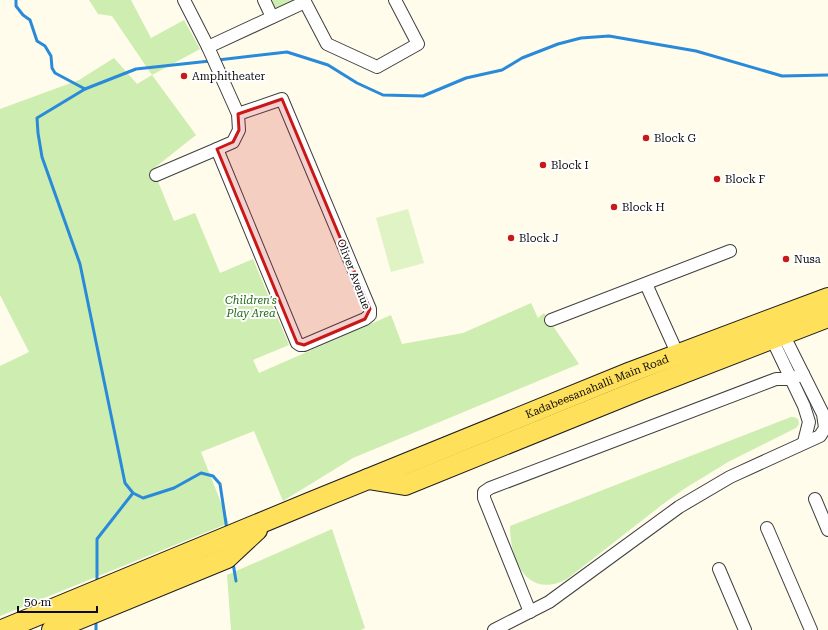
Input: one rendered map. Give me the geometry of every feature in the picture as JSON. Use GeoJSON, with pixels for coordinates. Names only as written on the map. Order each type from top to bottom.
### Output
{"type":"FeatureCollection","features":[{"type":"Feature","properties":{"kind":"main road","name":"Kadabeesanahalli Main Road"},"geometry":{"type":"LineString","coordinates":[[2,630],[368,479],[678,355],[828,298]]}},
{"type":"Feature","properties":{"kind":"main road","name":"Kadabeesanahalli Main Road"},"geometry":{"type":"LineString","coordinates":[[368,479],[405,485],[642,388],[828,317]]}},
{"type":"Feature","properties":{"kind":"main road","name":"Kadabeesanahalli Main Road"},"geometry":{"type":"LineString","coordinates":[[52,630],[227,558],[269,519]]}},
{"type":"Feature","properties":{"kind":"street"},"geometry":{"type":"LineString","coordinates":[[156,175],[232,142],[239,130],[238,114],[208,47],[184,0]]}},
{"type":"Feature","properties":{"kind":"street"},"geometry":{"type":"LineString","coordinates":[[264,0],[272,17]]}},
{"type":"Feature","properties":{"kind":"street"},"geometry":{"type":"LineString","coordinates":[[208,47],[305,1],[327,44],[377,67],[418,44],[395,0]]}},
{"type":"Feature","properties":{"kind":"street","name":"Oliver Avenue"},"geometry":{"type":"LineString","coordinates":[[217,149],[297,342],[300,345],[304,345],[365,319],[370,315],[370,309],[282,99],[238,114]]}},
{"type":"Feature","properties":{"kind":"street"},"geometry":{"type":"LineString","coordinates":[[551,320],[730,251]]}},
{"type":"Feature","properties":{"kind":"street"},"geometry":{"type":"LineString","coordinates":[[646,284],[678,355]]}},
{"type":"Feature","properties":{"kind":"street"},"geometry":{"type":"LineString","coordinates":[[494,630],[549,602],[680,507],[730,477],[820,436],[825,428],[823,414],[803,374],[777,337]]}},
{"type":"Feature","properties":{"kind":"street"},"geometry":{"type":"LineString","coordinates":[[777,337],[791,379],[804,406],[809,422],[804,442]]}},
{"type":"Feature","properties":{"kind":"street"},"geometry":{"type":"LineString","coordinates":[[530,612],[484,498],[484,492],[490,488],[776,379],[791,379],[803,374]]}},
{"type":"Feature","properties":{"kind":"street"},"geometry":{"type":"LineString","coordinates":[[815,499],[828,530]]}},
{"type":"Feature","properties":{"kind":"street"},"geometry":{"type":"LineString","coordinates":[[767,528],[811,630]]}},
{"type":"Feature","properties":{"kind":"street"},"geometry":{"type":"LineString","coordinates":[[719,569],[745,630]]}},
{"type":"Feature","properties":{"kind":"highlighted area"},"geometry":{"type":"Polygon","coordinates":[[[282,99],[370,309],[365,319],[304,345],[297,343],[217,149],[233,142],[239,130],[238,114],[282,99]]]}},
{"type":"Feature","properties":{"kind":"green space"},"geometry":{"type":"Polygon","coordinates":[[[89,0],[131,0],[151,38],[184,20],[200,49],[152,75],[112,16],[98,14],[89,0]]]}},
{"type":"Feature","properties":{"kind":"green space"},"geometry":{"type":"Polygon","coordinates":[[[269,0],[295,0],[275,11],[269,0]]]}},
{"type":"Feature","properties":{"kind":"green space","name":"Children's Play Area"},"geometry":{"type":"Polygon","coordinates":[[[114,58],[137,84],[152,75],[196,135],[153,169],[174,221],[195,213],[220,273],[253,259],[289,345],[253,360],[259,373],[391,315],[402,344],[463,333],[531,303],[538,318],[544,313],[579,364],[353,458],[283,501],[254,431],[201,452],[229,523],[0,616],[0,366],[29,352],[0,295],[0,109],[79,80],[114,58]]]}},
{"type":"Feature","properties":{"kind":"green space"},"geometry":{"type":"Polygon","coordinates":[[[408,209],[424,263],[391,272],[376,218],[408,209]]]}},
{"type":"Feature","properties":{"kind":"green space"},"geometry":{"type":"Polygon","coordinates":[[[791,417],[798,419],[799,424],[796,428],[728,462],[684,489],[567,579],[553,584],[541,584],[531,580],[517,563],[513,552],[510,526],[791,417]]]}},
{"type":"Feature","properties":{"kind":"green space"},"geometry":{"type":"Polygon","coordinates":[[[332,529],[365,628],[361,630],[231,630],[227,575],[332,529]]]}},
{"type":"Feature","properties":{"kind":"waterway"},"geometry":{"type":"LineString","coordinates":[[16,0],[16,6],[23,15],[30,20],[37,41],[45,46],[51,56],[52,68],[55,73],[85,89],[136,69],[210,61]]}},
{"type":"Feature","properties":{"kind":"waterway"},"geometry":{"type":"LineString","coordinates":[[218,60],[287,52],[328,65],[357,83],[383,95],[423,96],[466,78],[502,70],[522,58],[558,44],[581,38],[609,36],[696,51],[782,76],[828,75]]}},
{"type":"Feature","properties":{"kind":"waterway"},"geometry":{"type":"LineString","coordinates":[[85,89],[37,118],[38,133],[42,157],[80,264],[125,483],[133,493],[143,498],[174,488],[201,473],[213,476],[220,484],[227,530]]}},
{"type":"Feature","properties":{"kind":"waterway"},"geometry":{"type":"LineString","coordinates":[[97,582],[97,539],[133,493]]}},
{"type":"Feature","properties":{"kind":"waterway"},"geometry":{"type":"LineString","coordinates":[[233,563],[236,581]]}},
{"type":"Feature","properties":{"kind":"waterway"},"geometry":{"type":"LineString","coordinates":[[96,620],[96,630]]}},
{"type":"Feature","properties":{"kind":"place","name":"Amphitheater"},"geometry":{"type":"Point","coordinates":[184,76]}},
{"type":"Feature","properties":{"kind":"place","name":"Block G"},"geometry":{"type":"Point","coordinates":[646,138]}},
{"type":"Feature","properties":{"kind":"place","name":"Block I"},"geometry":{"type":"Point","coordinates":[543,165]}},
{"type":"Feature","properties":{"kind":"place","name":"Block F"},"geometry":{"type":"Point","coordinates":[717,179]}},
{"type":"Feature","properties":{"kind":"place","name":"Block H"},"geometry":{"type":"Point","coordinates":[614,207]}},
{"type":"Feature","properties":{"kind":"place","name":"Block J"},"geometry":{"type":"Point","coordinates":[511,238]}},
{"type":"Feature","properties":{"kind":"place","name":"Nusa"},"geometry":{"type":"Point","coordinates":[786,259]}}]}
